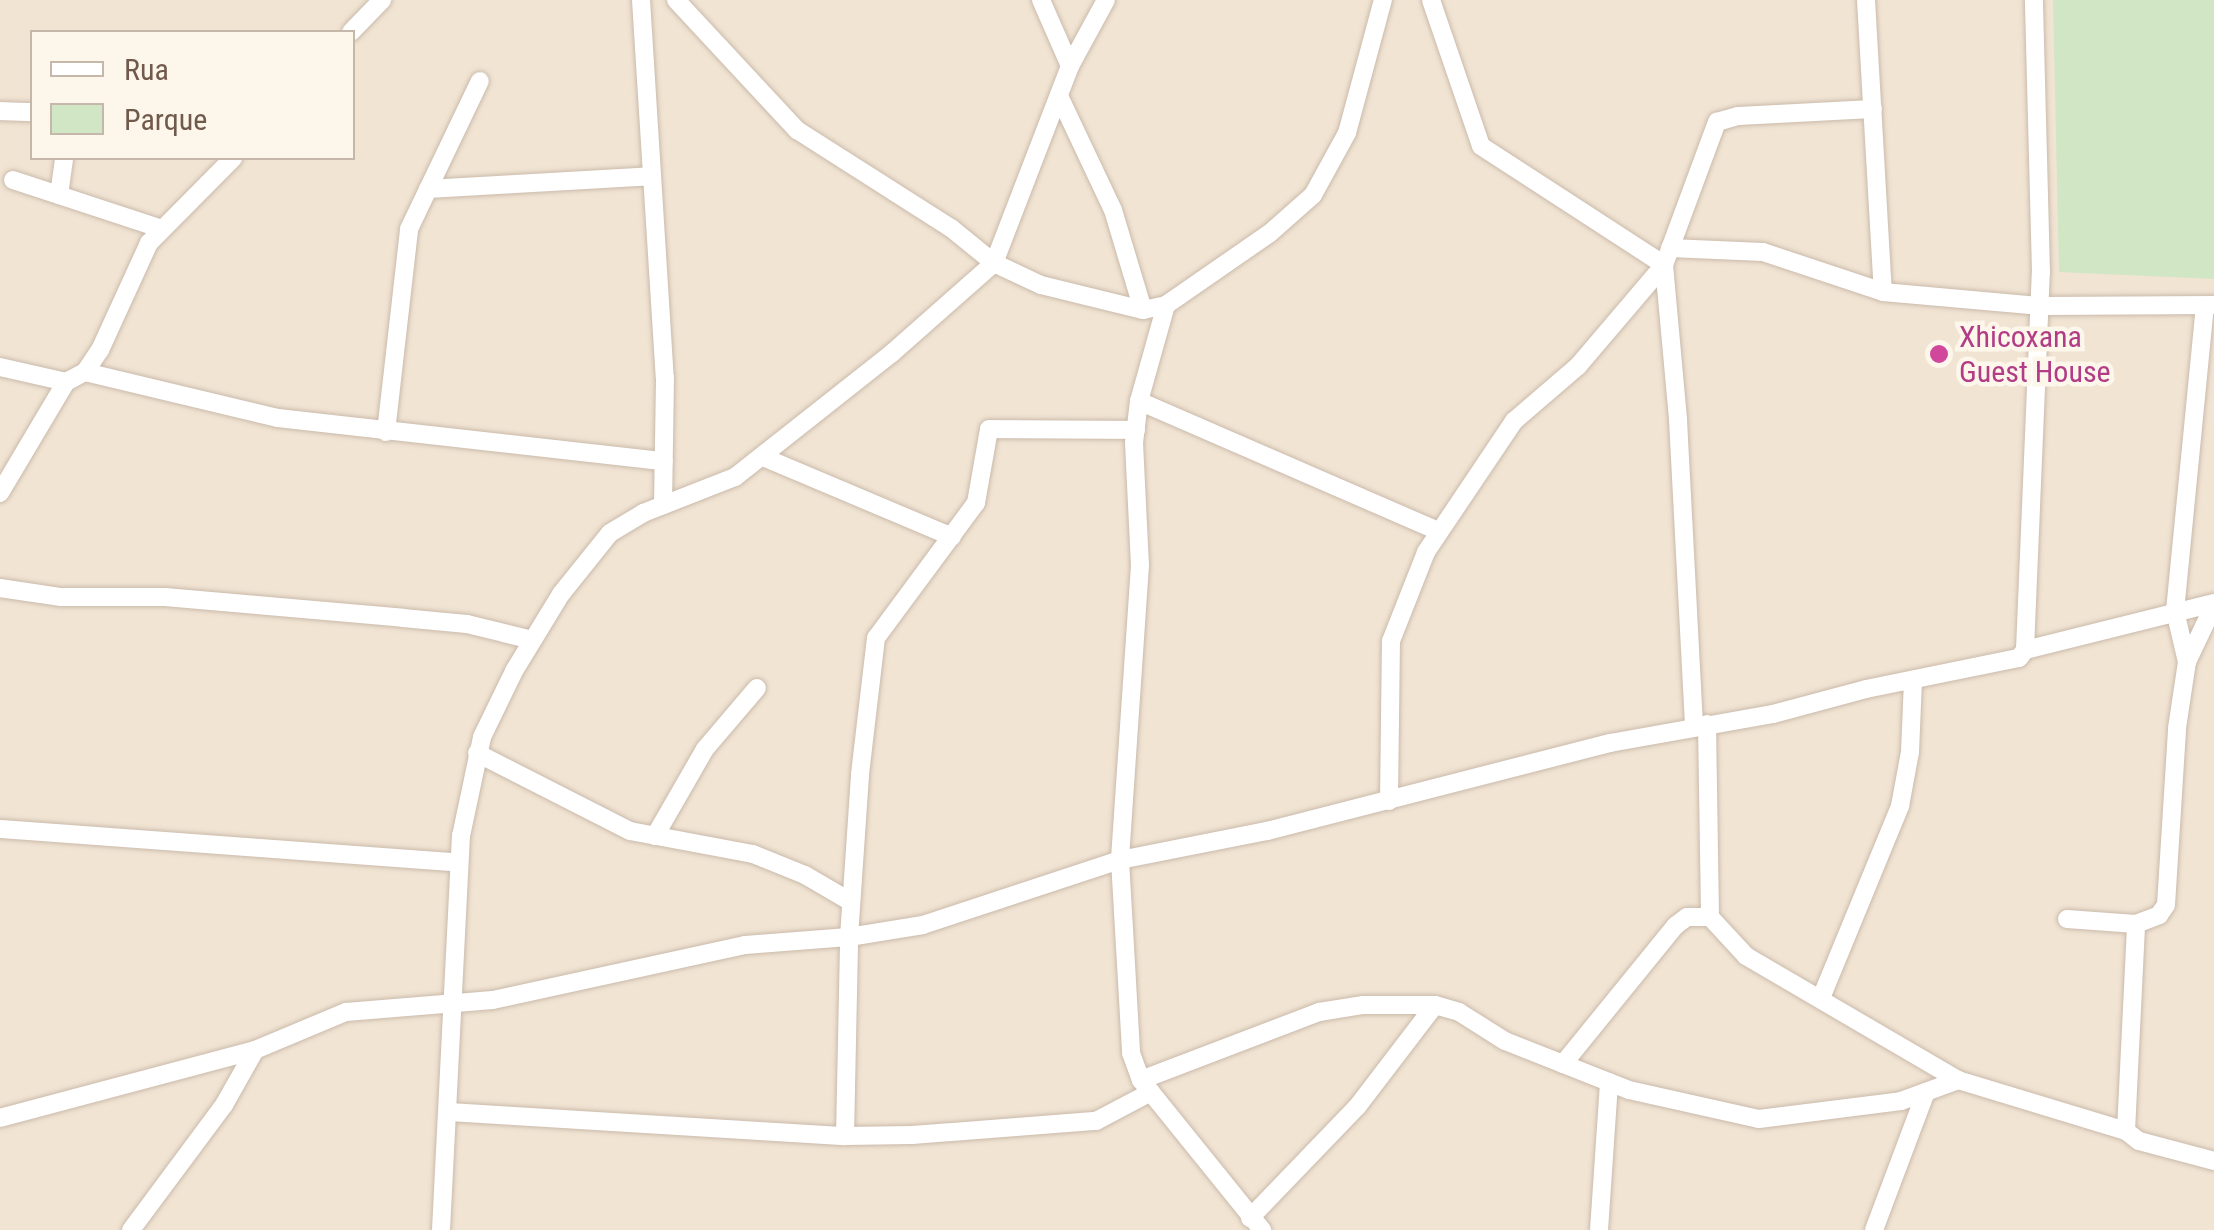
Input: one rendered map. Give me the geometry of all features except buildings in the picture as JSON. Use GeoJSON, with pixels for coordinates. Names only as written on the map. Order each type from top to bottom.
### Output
{"type":"FeatureCollection","features":[{"type":"Feature","properties":{"kind":"street"},"geometry":{"type":"LineString","coordinates":[[353,30],[382,0]]}},
{"type":"Feature","properties":{"kind":"street"},"geometry":{"type":"LineString","coordinates":[[641,0],[665,378],[663,505]]}},
{"type":"Feature","properties":{"kind":"street"},"geometry":{"type":"LineString","coordinates":[[676,0],[796,130],[951,228],[994,263],[1042,285],[1143,310],[1166,305],[1270,233],[1312,195],[1332,168],[1347,133],[1382,0]]}},
{"type":"Feature","properties":{"kind":"street"},"geometry":{"type":"LineString","coordinates":[[1041,0],[1070,66]]}},
{"type":"Feature","properties":{"kind":"street"},"geometry":{"type":"LineString","coordinates":[[442,1230],[460,863],[477,753],[532,640],[561,594],[610,533],[663,505],[735,477],[994,263],[1070,66],[1106,0]]}},
{"type":"Feature","properties":{"kind":"street"},"geometry":{"type":"LineString","coordinates":[[1431,0],[1481,146],[1667,256],[1763,252],[1883,292],[2041,306],[2210,305],[2175,611],[2187,662]]}},
{"type":"Feature","properties":{"kind":"street"},"geometry":{"type":"LineString","coordinates":[[1866,0],[1883,292]]}},
{"type":"Feature","properties":{"kind":"street"},"geometry":{"type":"LineString","coordinates":[[0,1118],[256,1050],[346,1012],[395,1005],[452,1005],[523,994],[745,945],[848,937],[923,925],[1120,860],[1390,800],[1610,743],[1773,714],[2019,658],[2025,650],[2041,306],[2034,0]]}},
{"type":"Feature","properties":{"kind":"street"},"geometry":{"type":"LineString","coordinates":[[386,432],[409,229],[480,81]]}},
{"type":"Feature","properties":{"kind":"street"},"geometry":{"type":"LineString","coordinates":[[1060,98],[1113,210],[1143,310]]}},
{"type":"Feature","properties":{"kind":"street"},"geometry":{"type":"LineString","coordinates":[[1390,800],[1391,641],[1438,531],[1514,421],[1578,366],[1667,256],[1714,128],[1722,118],[1874,109]]}},
{"type":"Feature","properties":{"kind":"street"},"geometry":{"type":"LineString","coordinates":[[0,111],[30,112]]}},
{"type":"Feature","properties":{"kind":"street"},"geometry":{"type":"LineString","coordinates":[[59,194],[64,160]]}},
{"type":"Feature","properties":{"kind":"street"},"geometry":{"type":"LineString","coordinates":[[1,488],[66,382],[85,372],[114,322],[136,267],[162,229],[230,160]]}},
{"type":"Feature","properties":{"kind":"street"},"geometry":{"type":"LineString","coordinates":[[428,189],[651,176]]}},
{"type":"Feature","properties":{"kind":"street"},"geometry":{"type":"LineString","coordinates":[[13,180],[162,229]]}},
{"type":"Feature","properties":{"kind":"street"},"geometry":{"type":"LineString","coordinates":[[1667,256],[1710,917],[1746,956],[1958,1080],[2126,1130],[2138,1141],[2214,1161]]}},
{"type":"Feature","properties":{"kind":"street"},"geometry":{"type":"LineString","coordinates":[[1166,305],[1136,430],[1140,565],[1120,860],[1131,1053],[1146,1086],[1256,1224],[1358,1107],[1434,1005]]}},
{"type":"Feature","properties":{"kind":"street"},"geometry":{"type":"LineString","coordinates":[[0,368],[66,382]]}},
{"type":"Feature","properties":{"kind":"street"},"geometry":{"type":"LineString","coordinates":[[85,372],[278,418],[664,461]]}},
{"type":"Feature","properties":{"kind":"street"},"geometry":{"type":"LineString","coordinates":[[1140,401],[1438,531]]}},
{"type":"Feature","properties":{"kind":"street"},"geometry":{"type":"LineString","coordinates":[[845,1136],[848,937],[876,638],[976,503],[986,433],[994,426],[1136,430]]}},
{"type":"Feature","properties":{"kind":"street"},"geometry":{"type":"LineString","coordinates":[[762,457],[952,537]]}},
{"type":"Feature","properties":{"kind":"street"},"geometry":{"type":"LineString","coordinates":[[0,588],[60,597],[165,597],[435,621],[532,640]]}},
{"type":"Feature","properties":{"kind":"street"},"geometry":{"type":"LineString","coordinates":[[2025,650],[2214,604]]}},
{"type":"Feature","properties":{"kind":"street"},"geometry":{"type":"LineString","coordinates":[[2066,919],[2136,924],[2159,915],[2169,892],[2177,728],[2187,662],[2214,604]]}},
{"type":"Feature","properties":{"kind":"street"},"geometry":{"type":"LineString","coordinates":[[1821,998],[1900,806],[1910,752],[1913,681]]}},
{"type":"Feature","properties":{"kind":"street"},"geometry":{"type":"LineString","coordinates":[[655,836],[705,749],[757,688]]}},
{"type":"Feature","properties":{"kind":"street"},"geometry":{"type":"LineString","coordinates":[[477,753],[620,827],[753,854],[805,875],[851,902]]}},
{"type":"Feature","properties":{"kind":"street"},"geometry":{"type":"LineString","coordinates":[[0,829],[460,863]]}},
{"type":"Feature","properties":{"kind":"street"},"geometry":{"type":"LineString","coordinates":[[1563,1064],[1675,926],[1687,917],[1710,917]]}},
{"type":"Feature","properties":{"kind":"street"},"geometry":{"type":"LineString","coordinates":[[2126,1130],[2136,924]]}},
{"type":"Feature","properties":{"kind":"street"},"geometry":{"type":"LineString","coordinates":[[450,1112],[845,1136],[1075,1124],[1096,1121],[1146,1086],[1319,1012],[1363,1005],[1434,1005],[1609,1082],[1759,1119],[1901,1101],[1958,1080]]}},
{"type":"Feature","properties":{"kind":"street"},"geometry":{"type":"LineString","coordinates":[[131,1230],[224,1104],[256,1050]]}},
{"type":"Feature","properties":{"kind":"street"},"geometry":{"type":"LineString","coordinates":[[1599,1230],[1609,1082]]}},
{"type":"Feature","properties":{"kind":"street"},"geometry":{"type":"LineString","coordinates":[[1874,1230],[1926,1092]]}},
{"type":"Feature","properties":{"kind":"shaded area"},"geometry":{"type":"Polygon","coordinates":[[[0,0],[2214,0],[2214,1230],[0,1230],[0,0]]]}},
{"type":"Feature","properties":{"kind":"green space"},"geometry":{"type":"Polygon","coordinates":[[[2053,0],[2214,0],[2214,279],[2059,272],[2053,0]]]}},
{"type":"Feature","properties":{"kind":"place","name":"Xhicoxana Guest House"},"geometry":{"type":"Point","coordinates":[1939,354]}}]}
